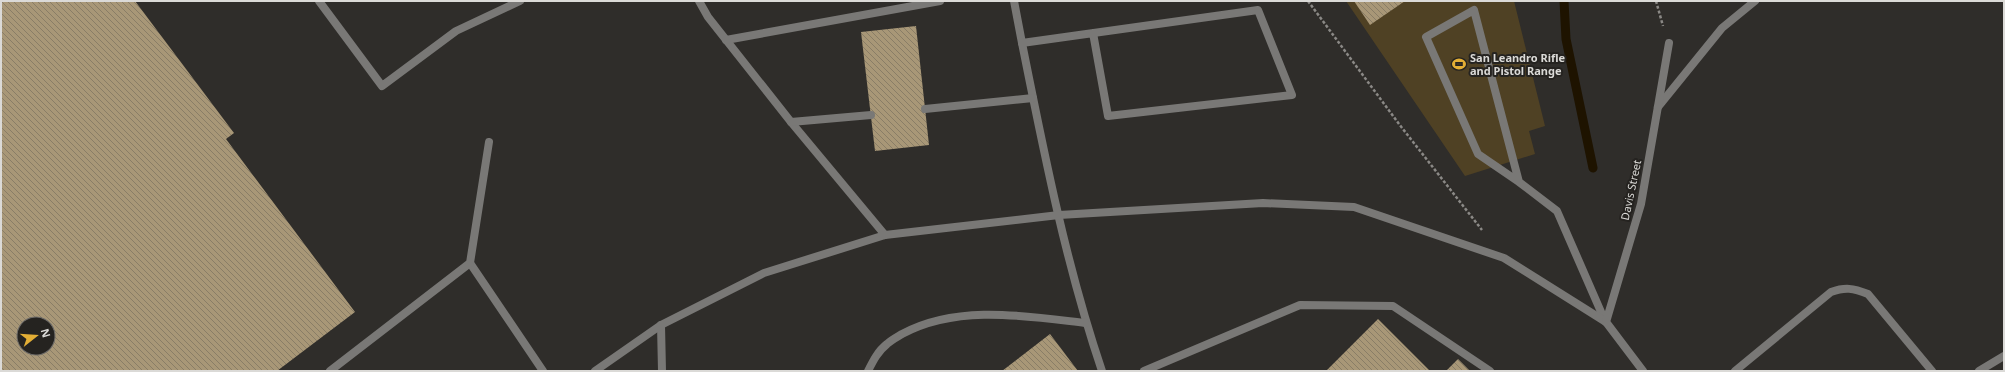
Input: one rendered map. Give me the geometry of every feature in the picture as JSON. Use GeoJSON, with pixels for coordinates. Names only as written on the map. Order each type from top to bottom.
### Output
{"type":"FeatureCollection","features":[{"type":"Feature","properties":{"kind":"street"},"geometry":{"type":"LineString","coordinates":[[320,1],[382,86],[456,31],[520,1]]}},
{"type":"Feature","properties":{"kind":"street"},"geometry":{"type":"LineString","coordinates":[[699,1],[708,17],[791,122],[885,235]]}},
{"type":"Feature","properties":{"kind":"street"},"geometry":{"type":"LineString","coordinates":[[726,40],[940,1]]}},
{"type":"Feature","properties":{"kind":"street"},"geometry":{"type":"LineString","coordinates":[[1014,1],[1033,98],[1059,215],[1085,323],[1102,371]]}},
{"type":"Feature","properties":{"kind":"street"},"geometry":{"type":"LineString","coordinates":[[1658,107],[1722,28],[1755,1]]}},
{"type":"Feature","properties":{"kind":"street"},"geometry":{"type":"LineString","coordinates":[[1022,43],[1093,33],[1258,10],[1292,95],[1108,116],[1093,33]]}},
{"type":"Feature","properties":{"kind":"street"},"geometry":{"type":"LineString","coordinates":[[1520,182],[1474,10],[1426,36],[1478,154],[1520,182],[1557,211],[1606,322],[1642,371]]}},
{"type":"Feature","properties":{"kind":"street","name":"Davis Street"},"geometry":{"type":"LineString","coordinates":[[1606,322],[1641,204],[1669,43]]}},
{"type":"Feature","properties":{"kind":"street"},"geometry":{"type":"LineString","coordinates":[[925,109],[1033,98]]}},
{"type":"Feature","properties":{"kind":"street"},"geometry":{"type":"LineString","coordinates":[[791,122],[871,115]]}},
{"type":"Feature","properties":{"kind":"street"},"geometry":{"type":"LineString","coordinates":[[489,142],[470,263],[543,371]]}},
{"type":"Feature","properties":{"kind":"street"},"geometry":{"type":"LineString","coordinates":[[595,371],[661,325],[764,273],[885,235],[1059,215],[1263,203],[1354,207],[1504,258],[1606,322]]}},
{"type":"Feature","properties":{"kind":"street"},"geometry":{"type":"LineString","coordinates":[[330,371],[470,263]]}},
{"type":"Feature","properties":{"kind":"street"},"geometry":{"type":"LineString","coordinates":[[1735,371],[1831,292],[1845,288],[1855,289],[1868,294],[1932,371]]}},
{"type":"Feature","properties":{"kind":"street"},"geometry":{"type":"LineString","coordinates":[[1144,371],[1300,305],[1393,306],[1490,371]]}},
{"type":"Feature","properties":{"kind":"street"},"geometry":{"type":"LineString","coordinates":[[868,371],[877,354],[888,342],[912,329],[939,320],[979,315],[1028,316],[1085,323]]}},
{"type":"Feature","properties":{"kind":"street"},"geometry":{"type":"LineString","coordinates":[[661,325],[662,371]]}},
{"type":"Feature","properties":{"kind":"street"},"geometry":{"type":"LineString","coordinates":[[1979,371],[2004,356]]}},
{"type":"Feature","properties":{"kind":"street"},"geometry":{"type":"LineString","coordinates":[[1167,362],[1170,371]]}},
{"type":"Feature","properties":{"kind":"path"},"geometry":{"type":"LineString","coordinates":[[1308,1],[1400,124],[1504,258]]}},
{"type":"Feature","properties":{"kind":"path"},"geometry":{"type":"LineString","coordinates":[[1656,1],[1669,43]]}},
{"type":"Feature","properties":{"kind":"shaded area","name":"San Leandro Rifle and Pistol Range"},"geometry":{"type":"Polygon","coordinates":[[[1346,1],[1514,1],[1545,126],[1529,131],[1535,154],[1465,176],[1346,1]]]}},
{"type":"Feature","properties":{"kind":"building"},"geometry":{"type":"Polygon","coordinates":[[[1,1],[135,1],[234,133],[226,139],[355,312],[277,371],[1,371],[1,1]]]}},
{"type":"Feature","properties":{"kind":"building"},"geometry":{"type":"Polygon","coordinates":[[[1354,1],[1405,1],[1370,25],[1354,1]]]}},
{"type":"Feature","properties":{"kind":"building"},"geometry":{"type":"Polygon","coordinates":[[[916,26],[929,145],[875,151],[861,32],[916,26]]]}},
{"type":"Feature","properties":{"kind":"building"},"geometry":{"type":"Polygon","coordinates":[[[1378,319],[1430,371],[1326,371],[1378,319]]]}},
{"type":"Feature","properties":{"kind":"building"},"geometry":{"type":"Polygon","coordinates":[[[1050,334],[1078,371],[1002,371],[1050,334]]]}},
{"type":"Feature","properties":{"kind":"building"},"geometry":{"type":"Polygon","coordinates":[[[1458,359],[1470,371],[1446,371],[1458,359]]]}},
{"type":"Feature","properties":{"kind":"waterway"},"geometry":{"type":"LineString","coordinates":[[1564,1],[1566,39],[1593,168]]}},
{"type":"Feature","properties":{"kind":"place","name":"San Leandro Rifle and Pistol Range"},"geometry":{"type":"Point","coordinates":[1459,64]}}]}
